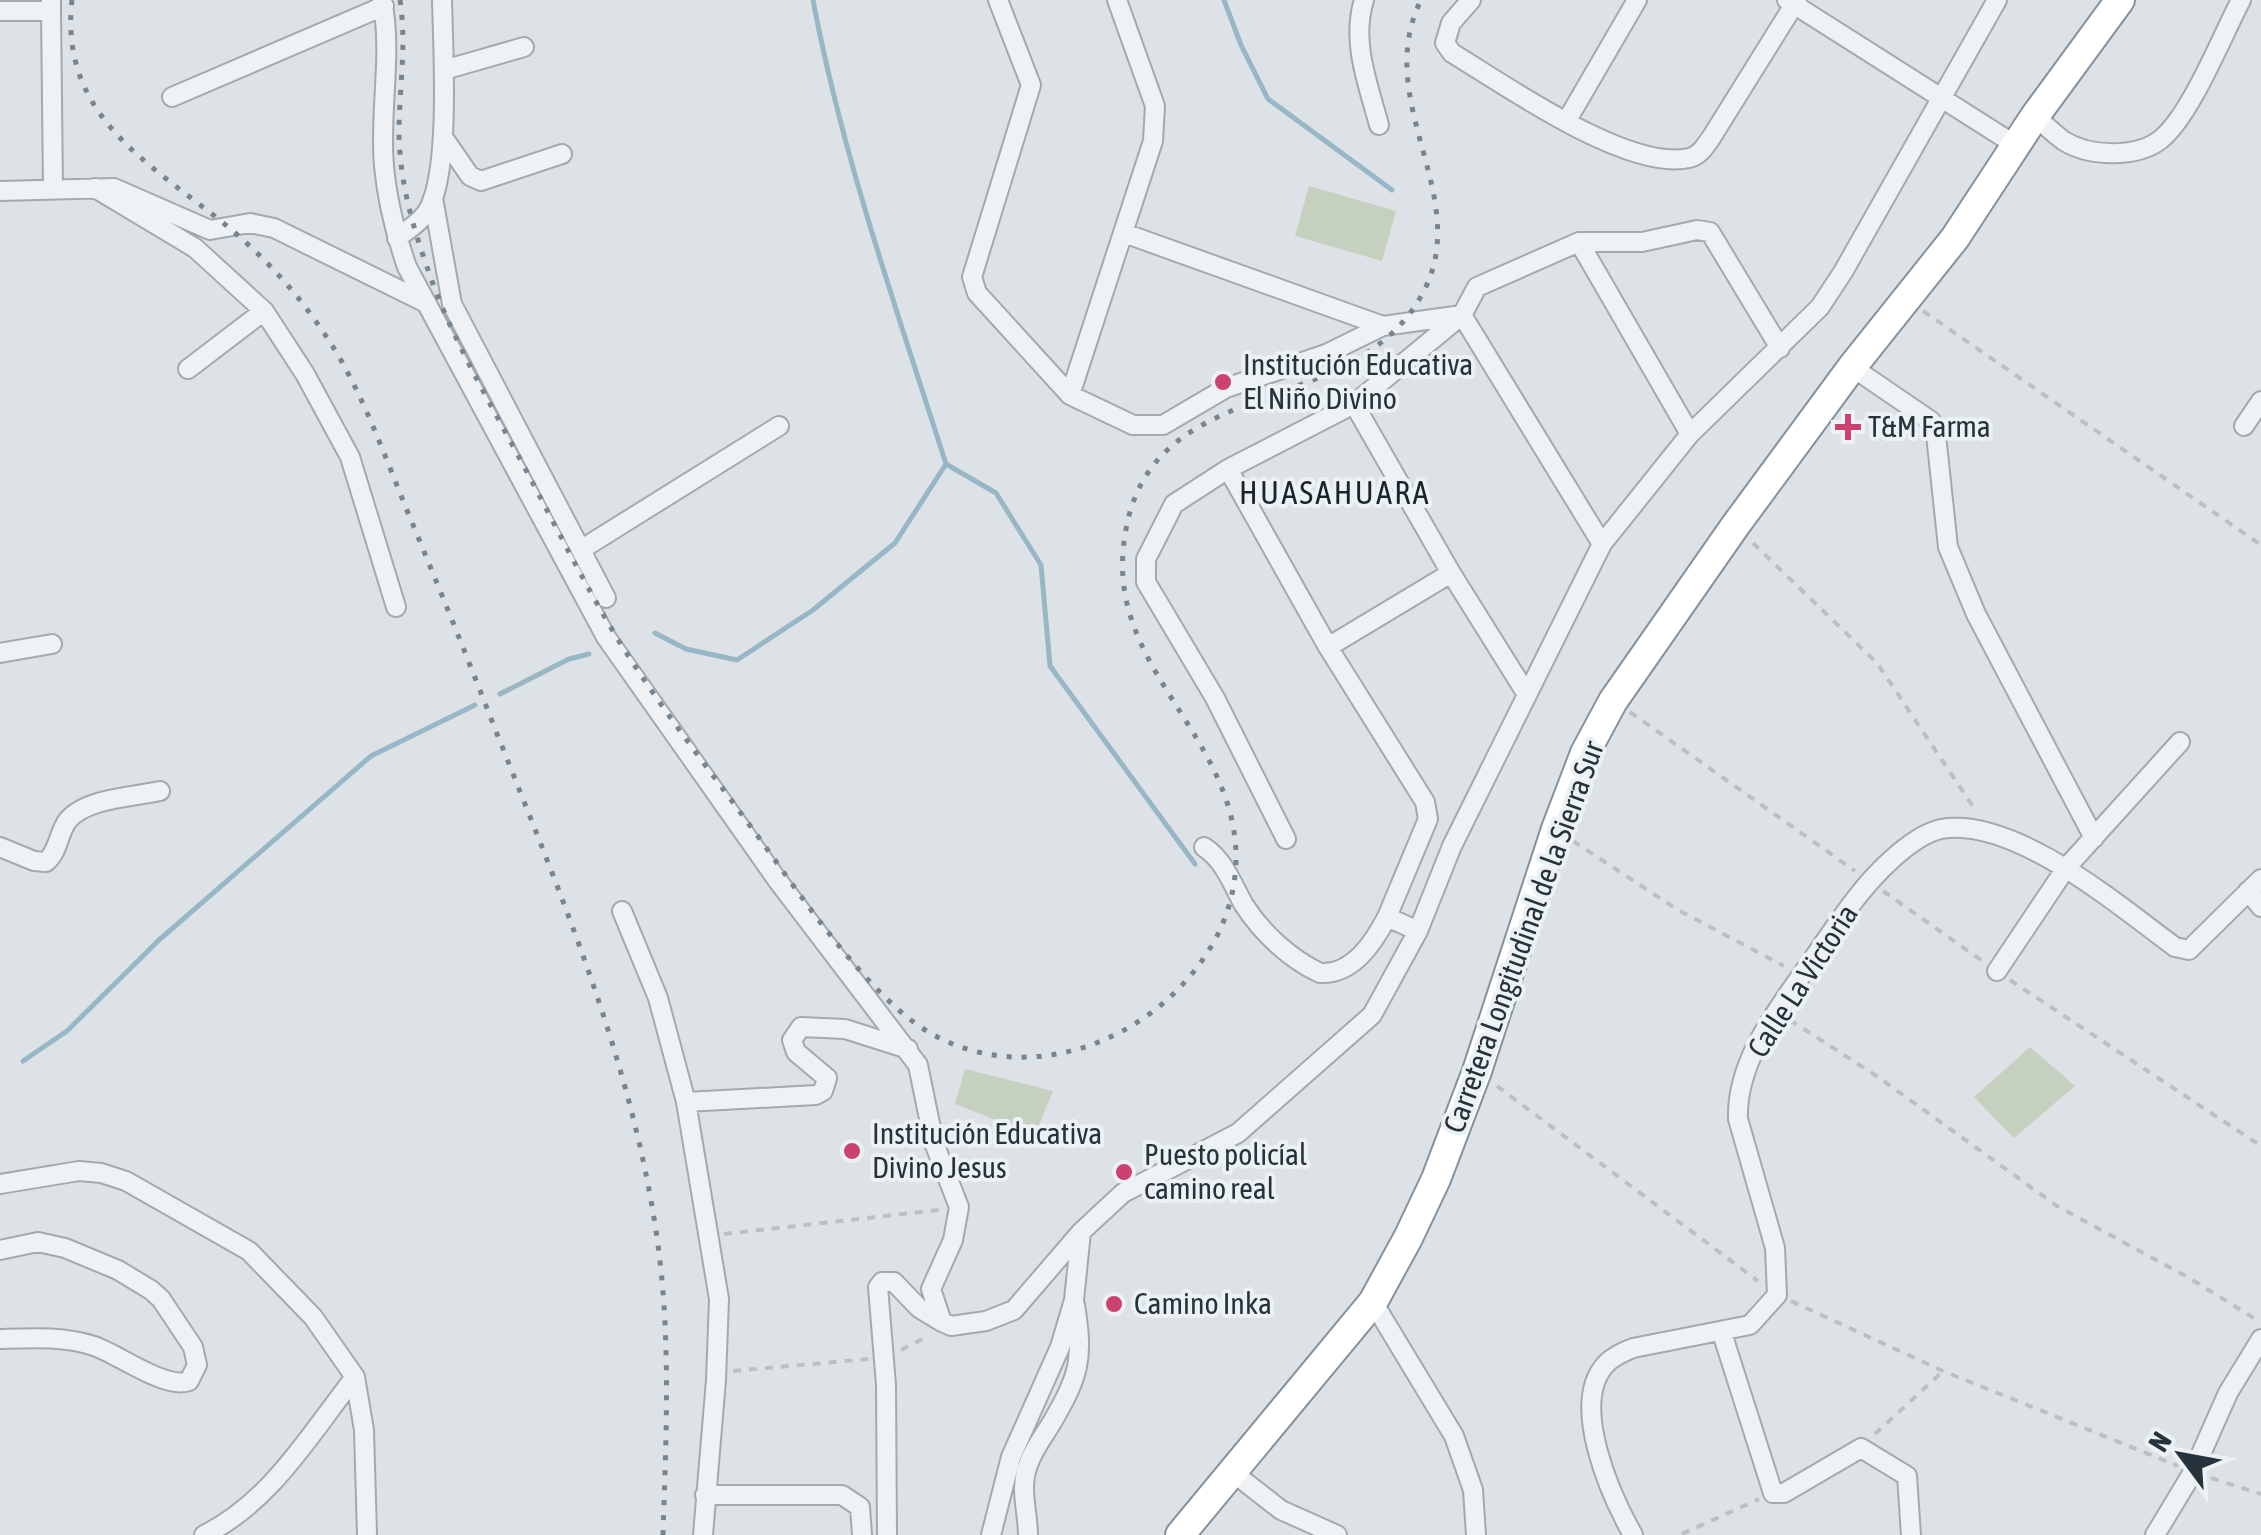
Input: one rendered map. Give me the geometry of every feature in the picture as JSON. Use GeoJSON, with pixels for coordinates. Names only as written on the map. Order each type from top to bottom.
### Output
{"type":"FeatureCollection","features":[{"type":"Feature","properties":{"kind":"highway","name":"Carretera Longitudinal de la Sierra Sur"},"geometry":{"type":"LineString","coordinates":[[1180,1535],[1373,1302],[1436,1179],[1477,1072],[1556,829],[1585,753],[1614,701],[1735,526],[1852,367],[1955,238],[2035,116],[2120,0]]}},
{"type":"Feature","properties":{"kind":"street"},"geometry":{"type":"LineString","coordinates":[[442,0],[443,136],[433,198],[452,304],[606,598]]}},
{"type":"Feature","properties":{"kind":"street"},"geometry":{"type":"LineString","coordinates":[[998,0],[1031,85],[972,277],[977,293],[1070,395],[1133,425],[1163,425],[1226,388],[1326,354],[1382,326],[1462,315]]}},
{"type":"Feature","properties":{"kind":"street"},"geometry":{"type":"LineString","coordinates":[[1070,395],[1153,142],[1155,106],[1117,0]]}},
{"type":"Feature","properties":{"kind":"street"},"geometry":{"type":"LineString","coordinates":[[1364,0],[1358,21],[1362,62],[1379,125]]}},
{"type":"Feature","properties":{"kind":"street"},"geometry":{"type":"LineString","coordinates":[[1471,0],[1451,23],[1444,43],[1447,48],[1566,122],[1642,155],[1688,159],[1699,154],[1792,2],[2017,146]]}},
{"type":"Feature","properties":{"kind":"street"},"geometry":{"type":"LineString","coordinates":[[1566,122],[1637,0]]}},
{"type":"Feature","properties":{"kind":"street"},"geometry":{"type":"LineString","coordinates":[[887,1535],[885,1358],[876,1292],[882,1282],[894,1282],[924,1312],[946,1324],[986,1321],[1014,1310],[1080,1232],[1123,1193],[1211,1150],[1238,1132],[1372,1016],[1418,930],[1452,846],[1602,544],[1690,434],[1820,307],[1997,0]]}},
{"type":"Feature","properties":{"kind":"street"},"geometry":{"type":"LineString","coordinates":[[2035,116],[2064,140],[2106,153],[2146,147],[2160,140],[2178,120],[2241,0]]}},
{"type":"Feature","properties":{"kind":"street"},"geometry":{"type":"LineString","coordinates":[[172,97],[383,3],[384,165],[397,238],[424,302],[606,637],[778,881],[908,1050],[923,1079],[934,1142],[958,1207],[953,1240],[931,1289],[946,1324]]}},
{"type":"Feature","properties":{"kind":"street"},"geometry":{"type":"LineString","coordinates":[[0,11],[51,5],[53,189]]}},
{"type":"Feature","properties":{"kind":"street"},"geometry":{"type":"LineString","coordinates":[[444,70],[524,47]]}},
{"type":"Feature","properties":{"kind":"street"},"geometry":{"type":"LineString","coordinates":[[443,136],[470,176],[480,181],[562,154]]}},
{"type":"Feature","properties":{"kind":"street"},"geometry":{"type":"LineString","coordinates":[[95,188],[196,248],[264,311],[305,374],[350,457],[396,606]]}},
{"type":"Feature","properties":{"kind":"street"},"geometry":{"type":"LineString","coordinates":[[0,190],[114,188],[210,230],[250,224],[274,228],[424,302]]}},
{"type":"Feature","properties":{"kind":"street"},"geometry":{"type":"LineString","coordinates":[[397,238],[420,220],[433,198]]}},
{"type":"Feature","properties":{"kind":"street"},"geometry":{"type":"LineString","coordinates":[[1286,839],[1215,698],[1146,582],[1146,560],[1174,504],[1228,469],[1354,404],[1462,315],[1477,287],[1579,242],[1642,242],[1697,230],[1710,232],[1780,348]]}},
{"type":"Feature","properties":{"kind":"street"},"geometry":{"type":"LineString","coordinates":[[1124,233],[1382,326]]}},
{"type":"Feature","properties":{"kind":"street"},"geometry":{"type":"LineString","coordinates":[[1579,242],[1690,434]]}},
{"type":"Feature","properties":{"kind":"street"},"geometry":{"type":"LineString","coordinates":[[188,369],[264,311]]}},
{"type":"Feature","properties":{"kind":"street"},"geometry":{"type":"LineString","coordinates":[[1462,315],[1602,544]]}},
{"type":"Feature","properties":{"kind":"street"},"geometry":{"type":"LineString","coordinates":[[1852,367],[1931,420],[1948,546],[1976,614],[2094,838]]}},
{"type":"Feature","properties":{"kind":"street"},"geometry":{"type":"LineString","coordinates":[[2244,426],[2261,401]]}},
{"type":"Feature","properties":{"kind":"street"},"geometry":{"type":"LineString","coordinates":[[1354,404],[1450,573],[1526,693]]}},
{"type":"Feature","properties":{"kind":"street"},"geometry":{"type":"LineString","coordinates":[[574,580],[584,554],[779,426]]}},
{"type":"Feature","properties":{"kind":"street"},"geometry":{"type":"LineString","coordinates":[[1204,848],[1222,864],[1244,904],[1267,933],[1299,961],[1320,973],[1346,968],[1368,948],[1388,917],[1428,811],[1328,646],[1228,469]]}},
{"type":"Feature","properties":{"kind":"street"},"geometry":{"type":"LineString","coordinates":[[1328,646],[1450,573]]}},
{"type":"Feature","properties":{"kind":"street"},"geometry":{"type":"LineString","coordinates":[[0,653],[52,644]]}},
{"type":"Feature","properties":{"kind":"street"},"geometry":{"type":"LineString","coordinates":[[1997,971],[2066,868],[2180,742]]}},
{"type":"Feature","properties":{"kind":"street"},"geometry":{"type":"LineString","coordinates":[[0,847],[46,862],[54,853],[67,821],[83,808],[160,791]]}},
{"type":"Feature","properties":{"kind":"street","name":"Calle La Victoria"},"geometry":{"type":"LineString","coordinates":[[1776,1295],[1775,1248],[1738,1119],[1737,1099],[1745,1070],[1776,1012],[1869,881],[1904,849],[1940,829],[1992,833],[2066,868],[2176,946],[2189,950],[2254,885]]}},
{"type":"Feature","properties":{"kind":"street"},"geometry":{"type":"LineString","coordinates":[[2254,885],[2261,907]]}},
{"type":"Feature","properties":{"kind":"street"},"geometry":{"type":"LineString","coordinates":[[622,911],[658,998],[686,1102],[720,1300],[703,1535]]}},
{"type":"Feature","properties":{"kind":"street"},"geometry":{"type":"LineString","coordinates":[[1388,917],[1418,930]]}},
{"type":"Feature","properties":{"kind":"street"},"geometry":{"type":"LineString","coordinates":[[686,1102],[816,1096],[823,1092],[827,1078],[800,1056],[792,1040],[800,1028],[845,1028],[908,1050]]}},
{"type":"Feature","properties":{"kind":"street"},"geometry":{"type":"LineString","coordinates":[[0,1184],[66,1172],[101,1174],[126,1181],[232,1239],[290,1290],[355,1378],[364,1430],[367,1535]]}},
{"type":"Feature","properties":{"kind":"street"},"geometry":{"type":"LineString","coordinates":[[991,1535],[1011,1457],[1060,1348],[1074,1300],[1080,1232]]}},
{"type":"Feature","properties":{"kind":"street"},"geometry":{"type":"LineString","coordinates":[[0,1250],[38,1242],[82,1254],[118,1270],[161,1299],[193,1347],[197,1365],[189,1381],[182,1384],[80,1342],[49,1337],[0,1339]]}},
{"type":"Feature","properties":{"kind":"street"},"geometry":{"type":"LineString","coordinates":[[1633,1535],[1596,1449],[1593,1388],[1598,1376],[1606,1364],[1633,1348],[1722,1333],[1756,1321],[1776,1295]]}},
{"type":"Feature","properties":{"kind":"street"},"geometry":{"type":"LineString","coordinates":[[1028,1535],[1023,1493],[1026,1468],[1076,1377],[1080,1358],[1082,1340],[1074,1300]]}},
{"type":"Feature","properties":{"kind":"street"},"geometry":{"type":"LineString","coordinates":[[1373,1302],[1454,1436],[1473,1490],[1476,1535]]}},
{"type":"Feature","properties":{"kind":"street"},"geometry":{"type":"LineString","coordinates":[[1722,1333],[1773,1493],[1784,1494],[1861,1448],[1907,1476],[1911,1535]]}},
{"type":"Feature","properties":{"kind":"street"},"geometry":{"type":"LineString","coordinates":[[2155,1535],[2193,1472],[2228,1394],[2261,1339]]}},
{"type":"Feature","properties":{"kind":"street"},"geometry":{"type":"LineString","coordinates":[[204,1535],[226,1524],[276,1480],[355,1378]]}},
{"type":"Feature","properties":{"kind":"street"},"geometry":{"type":"LineString","coordinates":[[1231,1471],[1280,1510],[1337,1535]]}},
{"type":"Feature","properties":{"kind":"street"},"geometry":{"type":"LineString","coordinates":[[704,1495],[842,1495],[860,1507],[862,1535]]}},
{"type":"Feature","properties":{"kind":"path"},"geometry":{"type":"LineString","coordinates":[[1907,300],[2261,545]]}},
{"type":"Feature","properties":{"kind":"path"},"geometry":{"type":"LineString","coordinates":[[1735,526],[1876,663],[1992,833]]}},
{"type":"Feature","properties":{"kind":"path"},"geometry":{"type":"LineString","coordinates":[[1614,701],[1997,971],[2261,1146]]}},
{"type":"Feature","properties":{"kind":"path"},"geometry":{"type":"LineString","coordinates":[[1556,829],[1678,910],[1802,976]]}},
{"type":"Feature","properties":{"kind":"path"},"geometry":{"type":"LineString","coordinates":[[1776,1012],[1878,1077],[2057,1206],[2261,1322]]}},
{"type":"Feature","properties":{"kind":"path"},"geometry":{"type":"LineString","coordinates":[[1477,1072],[1776,1295],[1943,1371],[2193,1472],[2261,1494]]}},
{"type":"Feature","properties":{"kind":"path"},"geometry":{"type":"LineString","coordinates":[[710,1236],[958,1207]]}},
{"type":"Feature","properties":{"kind":"path"},"geometry":{"type":"LineString","coordinates":[[716,1372],[885,1358],[946,1324]]}},
{"type":"Feature","properties":{"kind":"path"},"geometry":{"type":"LineString","coordinates":[[1861,1448],[1943,1371]]}},
{"type":"Feature","properties":{"kind":"path"},"geometry":{"type":"LineString","coordinates":[[1682,1534],[1773,1493]]}},
{"type":"Feature","properties":{"kind":"green space"},"geometry":{"type":"Polygon","coordinates":[[[1309,186],[1396,211],[1382,261],[1295,236],[1309,186]]]}},
{"type":"Feature","properties":{"kind":"green space"},"geometry":{"type":"Polygon","coordinates":[[[2030,1047],[2075,1086],[2014,1138],[1974,1097],[2030,1047]]]}},
{"type":"Feature","properties":{"kind":"green space"},"geometry":{"type":"Polygon","coordinates":[[[965,1069],[1053,1091],[1035,1135],[955,1104],[965,1069]]]}},
{"type":"Feature","properties":{"kind":"waterway"},"geometry":{"type":"LineString","coordinates":[[813,0],[855,176],[946,464],[996,493],[1041,565],[1050,666],[1195,864]]}},
{"type":"Feature","properties":{"kind":"waterway"},"geometry":{"type":"LineString","coordinates":[[1224,0],[1268,99],[1392,190]]}},
{"type":"Feature","properties":{"kind":"waterway"},"geometry":{"type":"LineString","coordinates":[[655,633],[686,649],[737,660],[813,610],[895,543],[946,464]]}},
{"type":"Feature","properties":{"kind":"waterway"},"geometry":{"type":"LineString","coordinates":[[500,694],[569,659],[589,654]]}},
{"type":"Feature","properties":{"kind":"waterway"},"geometry":{"type":"LineString","coordinates":[[23,1061],[67,1031],[159,940],[371,756],[475,705]]}},
{"type":"Feature","properties":{"kind":"railway"},"geometry":{"type":"LineString","coordinates":[[72,0],[72,41],[80,76],[95,106],[141,158],[261,256],[305,306],[342,362],[383,450],[561,896],[629,1103],[658,1245],[666,1353],[663,1535]]}},
{"type":"Feature","properties":{"kind":"railway"},"geometry":{"type":"LineString","coordinates":[[400,0],[402,168],[407,200],[434,288],[465,357],[607,621],[673,721],[861,972],[907,1017],[930,1033],[968,1049],[1007,1057],[1046,1056],[1085,1047],[1122,1031],[1155,1010],[1185,982],[1209,950],[1225,918],[1236,861],[1231,818],[1218,779],[1199,742],[1137,635],[1125,596],[1123,553],[1136,494],[1164,453],[1203,425],[1344,366],[1386,338],[1420,298],[1435,261],[1437,225],[1407,77],[1409,39],[1421,0]]}},
{"type":"Feature","properties":{"kind":"place","name":"Institución Educativa El Niño Divino"},"geometry":{"type":"Point","coordinates":[1223,382]}},
{"type":"Feature","properties":{"kind":"place","name":"T&M Farma"},"geometry":{"type":"Point","coordinates":[1848,427]}},
{"type":"Feature","properties":{"kind":"place","name":"Institución Educativa Divino Jesus"},"geometry":{"type":"Point","coordinates":[852,1151]}},
{"type":"Feature","properties":{"kind":"place","name":"Puesto policíal camino real"},"geometry":{"type":"Point","coordinates":[1124,1172]}},
{"type":"Feature","properties":{"kind":"place","name":"Camino Inka"},"geometry":{"type":"Point","coordinates":[1114,1304]}},
{"type":"Feature","properties":{"kind":"district","name":"HUASAHUARA"},"geometry":{"type":"Point","coordinates":[1335,493]}}]}
